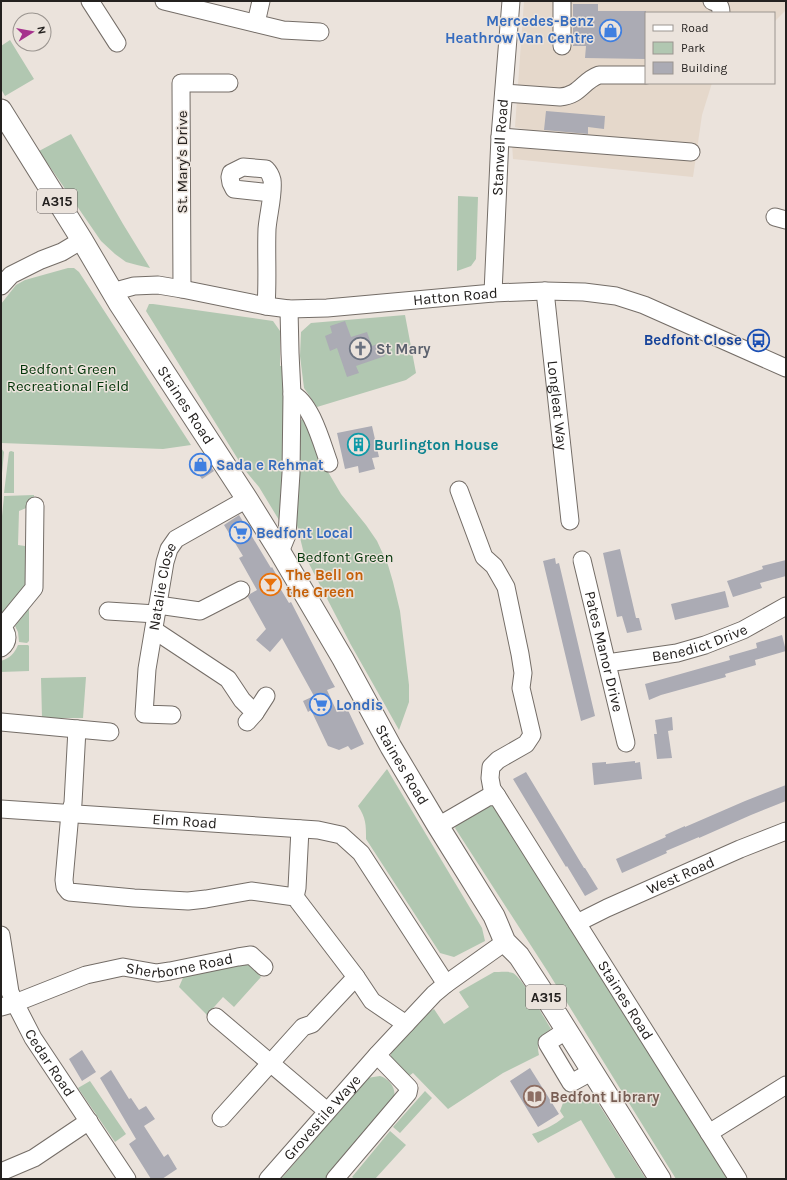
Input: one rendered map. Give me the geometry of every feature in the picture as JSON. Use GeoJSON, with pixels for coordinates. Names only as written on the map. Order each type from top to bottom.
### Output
{"type":"FeatureCollection","features":[{"type":"Feature","properties":{"kind":"main road","name":"Staines Road"},"geometry":{"type":"LineString","coordinates":[[1,110],[82,240],[112,292],[280,552],[343,659],[390,747],[494,916],[505,942],[519,956],[660,1179]]}},
{"type":"Feature","properties":{"kind":"street"},"geometry":{"type":"LineString","coordinates":[[90,1],[117,43]]}},
{"type":"Feature","properties":{"kind":"street"},"geometry":{"type":"LineString","coordinates":[[164,1],[282,30],[320,32]]}},
{"type":"Feature","properties":{"kind":"street"},"geometry":{"type":"LineString","coordinates":[[256,23],[261,1]]}},
{"type":"Feature","properties":{"kind":"street"},"geometry":{"type":"LineString","coordinates":[[562,1],[562,46]]}},
{"type":"Feature","properties":{"kind":"street"},"geometry":{"type":"LineString","coordinates":[[712,1],[719,4],[721,7],[721,12]]}},
{"type":"Feature","properties":{"kind":"street","name":"Stanwell Road"},"geometry":{"type":"LineString","coordinates":[[493,293],[500,137],[511,2]]}},
{"type":"Feature","properties":{"kind":"street"},"geometry":{"type":"LineString","coordinates":[[504,94],[560,97],[568,96],[575,93],[593,77],[599,75],[645,75]]}},
{"type":"Feature","properties":{"kind":"street","name":"St. Mary's Drive"},"geometry":{"type":"LineString","coordinates":[[182,289],[181,82],[229,84]]}},
{"type":"Feature","properties":{"kind":"street"},"geometry":{"type":"LineString","coordinates":[[500,137],[691,152]]}},
{"type":"Feature","properties":{"kind":"street"},"geometry":{"type":"LineString","coordinates":[[266,306],[268,270],[267,229],[271,194]]}},
{"type":"Feature","properties":{"kind":"street"},"geometry":{"type":"LineString","coordinates":[[1,286],[11,275],[41,260],[62,252],[82,240]]}},
{"type":"Feature","properties":{"kind":"street","name":"Hatton Road"},"geometry":{"type":"LineString","coordinates":[[112,292],[134,286],[158,285],[289,309],[327,308],[493,293],[545,291],[584,292],[616,296],[644,306],[786,368]]}},
{"type":"Feature","properties":{"kind":"street","name":"Longleat Way"},"geometry":{"type":"LineString","coordinates":[[545,291],[570,521]]}},
{"type":"Feature","properties":{"kind":"street"},"geometry":{"type":"LineString","coordinates":[[280,552],[287,535],[291,473],[292,394],[289,309]]}},
{"type":"Feature","properties":{"kind":"street"},"geometry":{"type":"LineString","coordinates":[[292,394],[302,402],[311,414],[329,463]]}},
{"type":"Feature","properties":{"kind":"street","name":"Staines Road"},"geometry":{"type":"LineString","coordinates":[[459,490],[484,557],[494,566],[506,587],[523,673],[521,688],[532,735],[526,744],[498,760],[492,767],[490,778],[492,789],[738,1179]]}},
{"type":"Feature","properties":{"kind":"street","name":"Natalie Close"},"geometry":{"type":"LineString","coordinates":[[172,715],[144,714],[147,669],[165,562],[169,549],[176,539],[247,499]]}},
{"type":"Feature","properties":{"kind":"street"},"geometry":{"type":"LineString","coordinates":[[1,648],[5,645],[7,637],[1,627],[34,588],[35,506]]}},
{"type":"Feature","properties":{"kind":"street","name":"Pates Manor Drive"},"geometry":{"type":"LineString","coordinates":[[582,560],[626,743]]}},
{"type":"Feature","properties":{"kind":"street"},"geometry":{"type":"LineString","coordinates":[[108,611],[156,616],[200,611],[241,590]]}},
{"type":"Feature","properties":{"kind":"street","name":"Benedict Drive"},"geometry":{"type":"LineString","coordinates":[[607,663],[677,653],[705,645],[743,630],[786,606]]}},
{"type":"Feature","properties":{"kind":"street"},"geometry":{"type":"LineString","coordinates":[[156,616],[228,679],[242,700],[251,718],[266,696]]}},
{"type":"Feature","properties":{"kind":"street"},"geometry":{"type":"LineString","coordinates":[[1,722],[110,732]]}},
{"type":"Feature","properties":{"kind":"street"},"geometry":{"type":"LineString","coordinates":[[77,729],[73,804],[70,813],[64,880],[65,887],[69,892],[188,901],[250,892],[295,897],[356,977],[372,1001],[406,1024]]}},
{"type":"Feature","properties":{"kind":"street"},"geometry":{"type":"LineString","coordinates":[[438,826],[488,797],[497,796]]}},
{"type":"Feature","properties":{"kind":"street","name":"Elm Road"},"geometry":{"type":"LineString","coordinates":[[1,809],[318,830],[341,835],[361,853],[446,984]]}},
{"type":"Feature","properties":{"kind":"street"},"geometry":{"type":"LineString","coordinates":[[295,897],[297,888],[300,829]]}},
{"type":"Feature","properties":{"kind":"street","name":"West Road"},"geometry":{"type":"LineString","coordinates":[[577,923],[607,908],[740,849],[786,831]]}},
{"type":"Feature","properties":{"kind":"street","name":"Cedar Road"},"geometry":{"type":"LineString","coordinates":[[1,935],[10,992],[8,1005],[33,1038],[127,1179]]}},
{"type":"Feature","properties":{"kind":"street","name":"Grovestile Waye"},"geometry":{"type":"LineString","coordinates":[[268,1179],[377,1055],[434,994],[505,942]]}},
{"type":"Feature","properties":{"kind":"street","name":"Sherborne Road"},"geometry":{"type":"LineString","coordinates":[[8,1005],[86,975],[123,967],[157,973],[238,956],[251,955],[264,967]]}},
{"type":"Feature","properties":{"kind":"street"},"geometry":{"type":"LineString","coordinates":[[221,1118],[303,1027],[312,1024],[356,977]]}},
{"type":"Feature","properties":{"kind":"street"},"geometry":{"type":"LineString","coordinates":[[216,1017],[327,1111]]}},
{"type":"Feature","properties":{"kind":"street"},"geometry":{"type":"LineString","coordinates":[[335,1179],[408,1093],[409,1088],[377,1055]]}},
{"type":"Feature","properties":{"kind":"street"},"geometry":{"type":"LineString","coordinates":[[709,1133],[786,1085]]}},
{"type":"Feature","properties":{"kind":"street"},"geometry":{"type":"LineString","coordinates":[[1,1172],[34,1158],[89,1121]]}},
{"type":"Feature","properties":{"kind":"shaded area"},"geometry":{"type":"Polygon","coordinates":[[[524,1],[786,1],[786,10],[775,21],[775,12],[645,12],[645,84],[712,84],[702,115],[693,177],[513,159],[512,144],[526,139],[527,130],[515,127],[524,1]]]}},
{"type":"Feature","properties":{"kind":"green space"},"geometry":{"type":"Polygon","coordinates":[[[10,40],[12,43],[12,52],[17,52],[34,79],[5,96],[1,89],[1,46],[10,40]]]}},
{"type":"Feature","properties":{"kind":"green space"},"geometry":{"type":"Polygon","coordinates":[[[71,134],[150,268],[126,262],[101,241],[39,151],[71,134]]]}},
{"type":"Feature","properties":{"kind":"green space"},"geometry":{"type":"Polygon","coordinates":[[[458,196],[478,197],[476,259],[471,266],[457,271],[458,196]]]}},
{"type":"Feature","properties":{"kind":"green space","name":"Bedfont Green Recreational Field"},"geometry":{"type":"Polygon","coordinates":[[[68,268],[74,268],[79,272],[191,445],[163,449],[1,443],[1,304],[16,285],[25,280],[68,268]]]}},
{"type":"Feature","properties":{"kind":"green space","name":"Bedfont Green"},"geometry":{"type":"Polygon","coordinates":[[[149,304],[273,321],[280,331],[280,366],[284,366],[283,458],[279,520],[259,487],[244,469],[146,311],[149,304]]]}},
{"type":"Feature","properties":{"kind":"green space"},"geometry":{"type":"Polygon","coordinates":[[[405,315],[416,373],[406,380],[317,407],[304,388],[300,356],[301,332],[311,323],[405,315]]]}},
{"type":"Feature","properties":{"kind":"green space","name":"Bedfont Green"},"geometry":{"type":"Polygon","coordinates":[[[307,419],[324,465],[341,494],[377,541],[388,565],[400,611],[409,685],[409,702],[399,730],[351,645],[304,554],[293,509],[298,420],[307,419]]]}},
{"type":"Feature","properties":{"kind":"green space"},"geometry":{"type":"Polygon","coordinates":[[[1,448],[4,452],[1,484],[1,448]]]}},
{"type":"Feature","properties":{"kind":"green space"},"geometry":{"type":"Polygon","coordinates":[[[9,452],[14,452],[14,493],[4,493],[9,452]]]}},
{"type":"Feature","properties":{"kind":"green space"},"geometry":{"type":"Polygon","coordinates":[[[34,495],[31,504],[19,511],[18,545],[32,547],[31,581],[1,620],[1,526],[4,496],[34,495]]]}},
{"type":"Feature","properties":{"kind":"green space"},"geometry":{"type":"Polygon","coordinates":[[[27,609],[29,609],[29,641],[27,643],[19,642],[18,632],[15,626],[27,609]]]}},
{"type":"Feature","properties":{"kind":"green space"},"geometry":{"type":"Polygon","coordinates":[[[18,645],[29,646],[29,671],[1,672],[1,661],[11,655],[18,645]]]}},
{"type":"Feature","properties":{"kind":"green space"},"geometry":{"type":"Polygon","coordinates":[[[86,677],[83,718],[42,718],[41,678],[86,677]]]}},
{"type":"Feature","properties":{"kind":"green space"},"geometry":{"type":"Polygon","coordinates":[[[387,769],[482,928],[485,941],[454,957],[440,953],[366,839],[365,822],[363,814],[358,806],[387,769]]]}},
{"type":"Feature","properties":{"kind":"green space"},"geometry":{"type":"Polygon","coordinates":[[[492,804],[731,1179],[676,1179],[548,972],[455,828],[459,821],[492,804]]]}},
{"type":"Feature","properties":{"kind":"green space"},"geometry":{"type":"Polygon","coordinates":[[[233,962],[249,964],[261,977],[234,1007],[223,997],[207,1015],[179,987],[185,973],[233,962]]]}},
{"type":"Feature","properties":{"kind":"green space"},"geometry":{"type":"Polygon","coordinates":[[[494,972],[511,972],[517,976],[528,990],[551,1029],[539,1039],[539,1055],[503,1073],[448,1109],[413,1073],[406,1078],[391,1063],[391,1050],[420,1019],[434,1009],[444,1024],[469,1007],[459,992],[494,972]]]}},
{"type":"Feature","properties":{"kind":"green space"},"geometry":{"type":"Polygon","coordinates":[[[380,1076],[384,1077],[390,1082],[394,1089],[393,1101],[326,1179],[281,1179],[367,1078],[380,1076]]]}},
{"type":"Feature","properties":{"kind":"green space"},"geometry":{"type":"Polygon","coordinates":[[[90,1081],[126,1134],[115,1142],[78,1088],[90,1081]]]}},
{"type":"Feature","properties":{"kind":"green space"},"geometry":{"type":"Polygon","coordinates":[[[425,1091],[432,1098],[400,1133],[393,1127],[425,1091]]]}},
{"type":"Feature","properties":{"kind":"green space"},"geometry":{"type":"Polygon","coordinates":[[[570,1098],[598,1103],[646,1179],[616,1179],[581,1120],[538,1143],[532,1134],[549,1127],[564,1117],[560,1111],[563,1103],[570,1098]]]}},
{"type":"Feature","properties":{"kind":"green space"},"geometry":{"type":"Polygon","coordinates":[[[390,1131],[406,1145],[375,1179],[355,1179],[352,1177],[390,1131]]]}},
{"type":"Feature","properties":{"kind":"building","name":"Mercedes-Benz Heathrow Van Centre"},"geometry":{"type":"Polygon","coordinates":[[[573,4],[598,4],[598,11],[646,11],[645,59],[585,58],[586,46],[573,46],[573,4]]]}},
{"type":"Feature","properties":{"kind":"building"},"geometry":{"type":"Polygon","coordinates":[[[546,111],[605,116],[604,129],[588,127],[588,134],[544,130],[546,111]]]}},
{"type":"Feature","properties":{"kind":"building","name":"St Mary"},"geometry":{"type":"Polygon","coordinates":[[[345,321],[351,337],[367,332],[372,346],[380,343],[385,356],[356,366],[359,373],[347,377],[337,348],[330,351],[325,336],[332,333],[330,326],[345,321]]]}},
{"type":"Feature","properties":{"kind":"building","name":"Burlington House"},"geometry":{"type":"Polygon","coordinates":[[[372,426],[379,457],[372,458],[375,469],[359,473],[358,466],[345,469],[337,433],[372,426]]]}},
{"type":"Feature","properties":{"kind":"building"},"geometry":{"type":"Polygon","coordinates":[[[201,453],[214,471],[202,479],[189,461],[201,453]]]}},
{"type":"Feature","properties":{"kind":"building"},"geometry":{"type":"Polygon","coordinates":[[[239,515],[271,568],[272,567],[277,576],[274,578],[289,603],[291,602],[335,687],[327,690],[337,712],[347,708],[364,744],[351,750],[348,746],[339,750],[328,746],[311,710],[308,712],[303,701],[314,696],[282,638],[270,652],[256,640],[266,629],[248,597],[257,590],[239,558],[243,556],[224,525],[239,515]]]}},
{"type":"Feature","properties":{"kind":"building"},"geometry":{"type":"Polygon","coordinates":[[[620,549],[636,618],[639,618],[642,630],[627,633],[622,616],[617,617],[603,553],[620,549]]]}},
{"type":"Feature","properties":{"kind":"building"},"geometry":{"type":"Polygon","coordinates":[[[555,558],[556,564],[559,563],[595,716],[581,721],[543,561],[555,558]]]}},
{"type":"Feature","properties":{"kind":"building"},"geometry":{"type":"Polygon","coordinates":[[[786,560],[786,576],[760,583],[762,588],[733,597],[727,581],[763,569],[762,566],[786,560]]]}},
{"type":"Feature","properties":{"kind":"building"},"geometry":{"type":"Polygon","coordinates":[[[725,591],[729,607],[675,620],[671,604],[725,591]]]}},
{"type":"Feature","properties":{"kind":"building"},"geometry":{"type":"Polygon","coordinates":[[[782,635],[786,651],[755,660],[756,665],[725,674],[726,677],[661,695],[649,700],[645,684],[730,660],[729,656],[757,648],[756,643],[782,635]]]}},
{"type":"Feature","properties":{"kind":"building"},"geometry":{"type":"Polygon","coordinates":[[[672,717],[673,730],[668,731],[672,758],[657,759],[654,734],[657,734],[655,720],[672,717]]]}},
{"type":"Feature","properties":{"kind":"building"},"geometry":{"type":"Polygon","coordinates":[[[635,761],[635,763],[640,762],[642,779],[594,785],[592,763],[606,762],[606,764],[635,761]]]}},
{"type":"Feature","properties":{"kind":"building"},"geometry":{"type":"Polygon","coordinates":[[[526,772],[598,889],[585,896],[567,866],[566,867],[513,779],[526,772]]]}},
{"type":"Feature","properties":{"kind":"building"},"geometry":{"type":"Polygon","coordinates":[[[786,785],[786,801],[666,851],[667,853],[622,873],[616,859],[666,837],[665,835],[685,826],[786,785]]]}},
{"type":"Feature","properties":{"kind":"building"},"geometry":{"type":"Polygon","coordinates":[[[82,1050],[96,1072],[82,1081],[69,1059],[82,1050]]]}},
{"type":"Feature","properties":{"kind":"building","name":"Bedfont Library"},"geometry":{"type":"Polygon","coordinates":[[[530,1068],[559,1114],[538,1127],[510,1081],[530,1068]]]}},
{"type":"Feature","properties":{"kind":"building"},"geometry":{"type":"Polygon","coordinates":[[[111,1070],[129,1099],[131,1098],[139,1110],[146,1106],[155,1119],[144,1126],[164,1157],[168,1154],[177,1169],[162,1179],[151,1179],[129,1144],[136,1139],[100,1078],[111,1070]]]}},
{"type":"Feature","properties":{"kind":"place","name":"Mercedes-Benz Heathrow Van Centre"},"geometry":{"type":"Point","coordinates":[610,30]}},
{"type":"Feature","properties":{"kind":"place","name":"Bedfont Close"},"geometry":{"type":"Point","coordinates":[758,340]}},
{"type":"Feature","properties":{"kind":"place","name":"St Mary"},"geometry":{"type":"Point","coordinates":[360,349]}},
{"type":"Feature","properties":{"kind":"place","name":"Burlington House"},"geometry":{"type":"Point","coordinates":[358,445]}},
{"type":"Feature","properties":{"kind":"place","name":"Sada e Rehmat"},"geometry":{"type":"Point","coordinates":[201,465]}},
{"type":"Feature","properties":{"kind":"place","name":"Bedfont Local"},"geometry":{"type":"Point","coordinates":[240,533]}},
{"type":"Feature","properties":{"kind":"place","name":"The Bell on the Green"},"geometry":{"type":"Point","coordinates":[271,584]}},
{"type":"Feature","properties":{"kind":"place","name":"Londis"},"geometry":{"type":"Point","coordinates":[320,705]}},
{"type":"Feature","properties":{"kind":"place","name":"Bedfont Library"},"geometry":{"type":"Point","coordinates":[534,1097]}}]}
